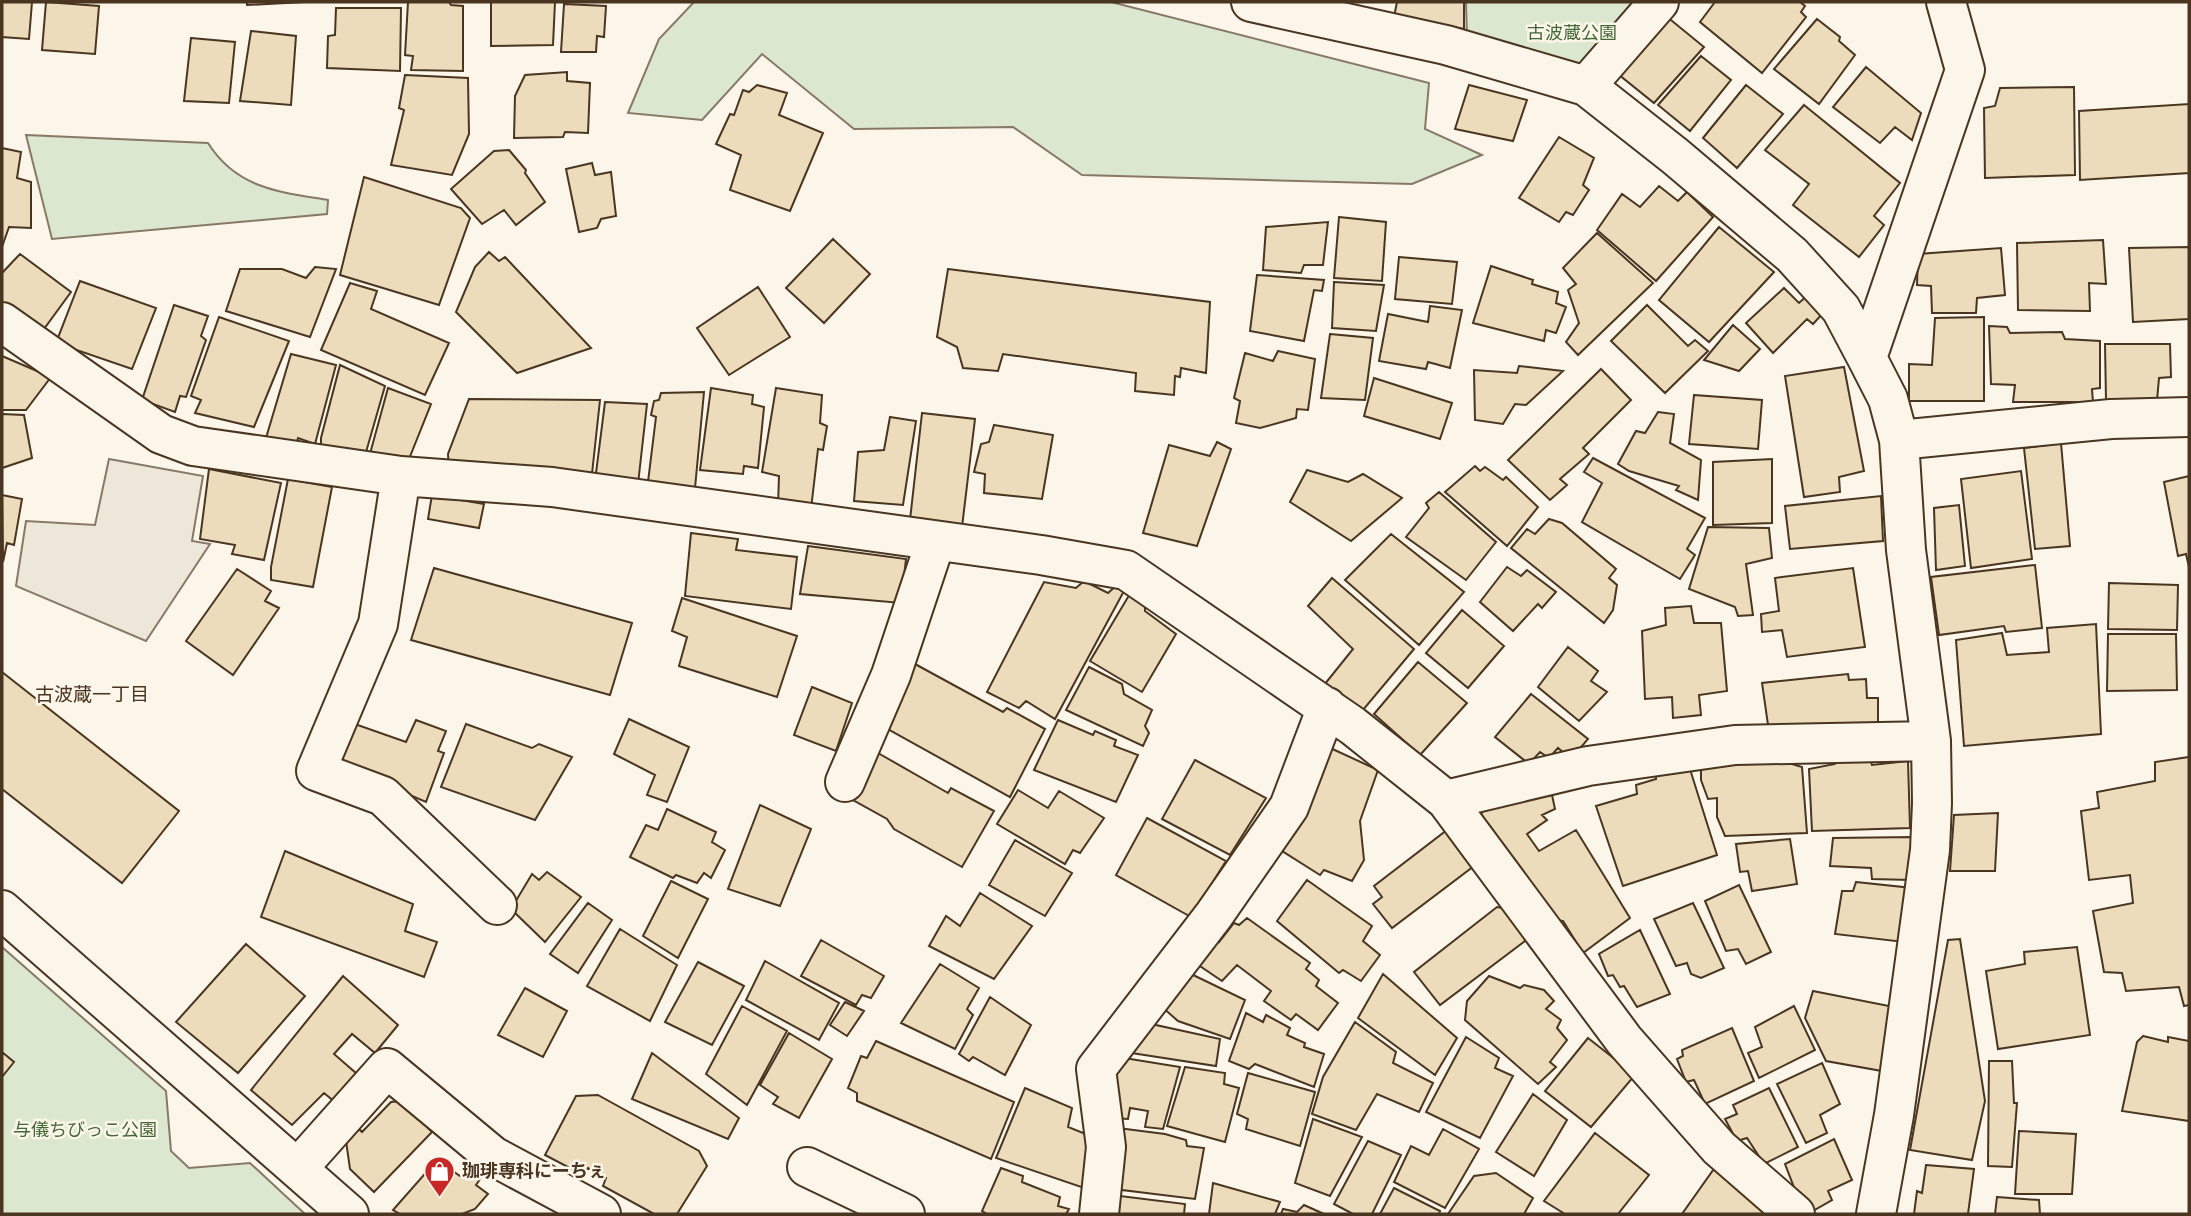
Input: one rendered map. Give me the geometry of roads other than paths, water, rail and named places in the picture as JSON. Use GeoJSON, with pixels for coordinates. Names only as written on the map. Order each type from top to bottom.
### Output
{"type":"FeatureCollection","features":[{"type":"Feature","properties":{"kind":"street"},"geometry":{"type":"LineString","coordinates":[[1251,2],[1446,45],[1586,86],[1675,156],[1792,255],[1841,309],[1867,358],[1888,400],[1899,440],[1906,550],[1931,741],[1930,850],[1894,1115],[1877,1214]]}},
{"type":"Feature","properties":{"kind":"street"},"geometry":{"type":"LineString","coordinates":[[1586,86],[1659,2]]}},
{"type":"Feature","properties":{"kind":"street"},"geometry":{"type":"LineString","coordinates":[[1867,358],[1965,70],[1945,2]]}},
{"type":"Feature","properties":{"kind":"street"},"geometry":{"type":"LineString","coordinates":[[2,322],[161,434],[193,446],[401,475],[552,487],[935,543],[1041,555],[1126,570],[1327,707],[1446,800],[1624,1040],[1719,1148],[1795,1214]]}},
{"type":"Feature","properties":{"kind":"street"},"geometry":{"type":"LineString","coordinates":[[1899,440],[2111,419],[2189,418]]}},
{"type":"Feature","properties":{"kind":"street"},"geometry":{"type":"LineString","coordinates":[[401,475],[378,624],[316,771],[383,796],[498,905]]}},
{"type":"Feature","properties":{"kind":"street"},"geometry":{"type":"LineString","coordinates":[[845,782],[891,675],[935,543]]}},
{"type":"Feature","properties":{"kind":"street"},"geometry":{"type":"LineString","coordinates":[[1100,1214],[1107,1147],[1096,1069],[1214,915],[1289,807],[1327,707]]}},
{"type":"Feature","properties":{"kind":"street"},"geometry":{"type":"LineString","coordinates":[[1446,800],[1588,766],[1735,745],[1931,741]]}},
{"type":"Feature","properties":{"kind":"street"},"geometry":{"type":"LineString","coordinates":[[2,910],[349,1214]]}},
{"type":"Feature","properties":{"kind":"street"},"geometry":{"type":"LineString","coordinates":[[298,1168],[387,1068],[493,1156],[601,1214]]}},
{"type":"Feature","properties":{"kind":"street"},"geometry":{"type":"LineString","coordinates":[[807,1167],[905,1214]]}},
{"type":"Feature","properties":{"kind":"place","name":"珈琲専科にーちぇ"},"geometry":{"type":"Point","coordinates":[439,1198]}},
{"type":"Feature","properties":{"kind":"district","name":"古波蔵一丁目"},"geometry":{"type":"Point","coordinates":[92,694]}},
{"type":"Feature","properties":{"kind":"park label","name":"古波蔵公園"},"geometry":{"type":"Point","coordinates":[1572,33]}},
{"type":"Feature","properties":{"kind":"park label","name":"与儀ちびっこ公園"},"geometry":{"type":"Point","coordinates":[85,1130]}}]}
